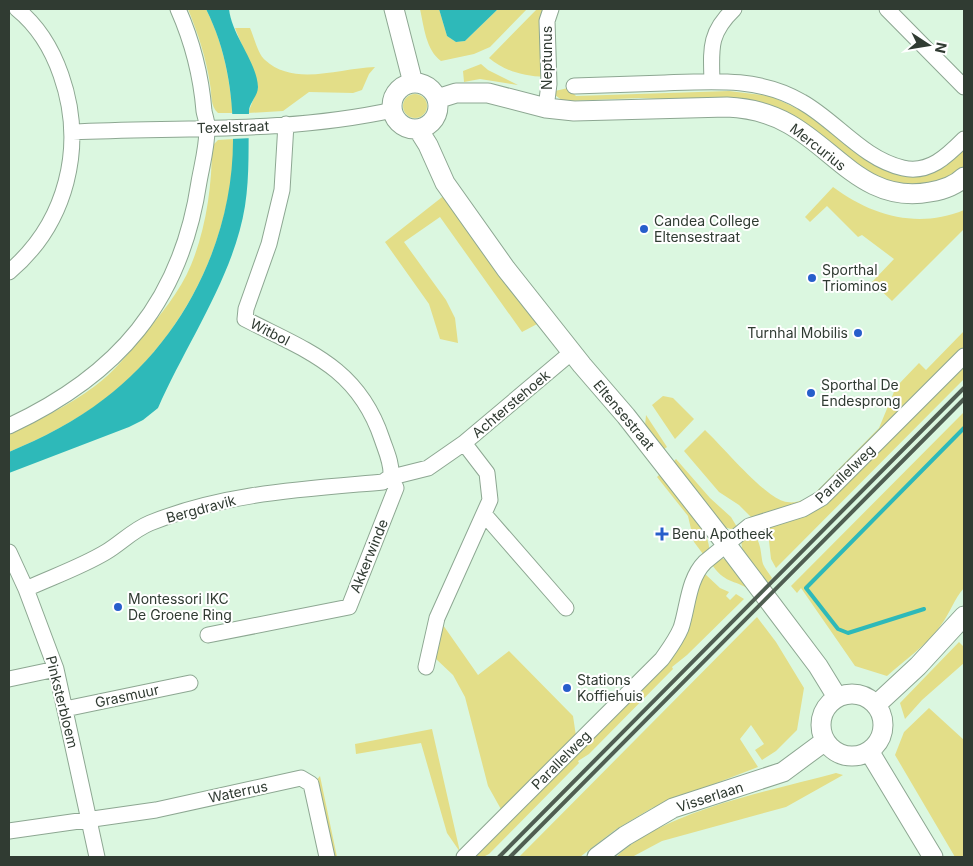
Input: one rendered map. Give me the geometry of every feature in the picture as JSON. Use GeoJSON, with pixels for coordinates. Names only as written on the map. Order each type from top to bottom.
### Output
{"type":"FeatureCollection","features":[{"type":"Feature","properties":{"kind":"street"},"geometry":{"type":"LineString","coordinates":[[9,272],[25,258],[42,237],[56,213],[67,184],[73,132],[67,93],[57,64],[44,39],[27,16],[17,9]]}},
{"type":"Feature","properties":{"kind":"street"},"geometry":{"type":"LineString","coordinates":[[9,426],[43,410],[79,387],[123,348],[145,323],[167,288],[194,218],[208,128],[201,77],[191,40],[178,9]]}},
{"type":"Feature","properties":{"kind":"street"},"geometry":{"type":"LineString","coordinates":[[394,9],[413,83]]}},
{"type":"Feature","properties":{"kind":"street","name":"Neptunus"},"geometry":{"type":"LineString","coordinates":[[546,108],[549,84],[546,21],[551,9]]}},
{"type":"Feature","properties":{"kind":"street"},"geometry":{"type":"LineString","coordinates":[[712,81],[711,48],[714,34],[723,20],[734,9]]}},
{"type":"Feature","properties":{"kind":"street"},"geometry":{"type":"LineString","coordinates":[[887,9],[964,87]]}},
{"type":"Feature","properties":{"kind":"street","name":"Mercurius"},"geometry":{"type":"LineString","coordinates":[[574,86],[712,81],[750,83],[785,93],[817,111],[876,158],[904,168],[924,168],[941,162],[964,139]]}},
{"type":"Feature","properties":{"kind":"street"},"geometry":{"type":"LineString","coordinates":[[413,83],[428,87],[437,99],[438,109],[435,118],[428,126],[418,129],[403,126],[396,119],[393,102],[397,92],[406,85],[413,83]]}},
{"type":"Feature","properties":{"kind":"street","name":"Mercurius"},"geometry":{"type":"LineString","coordinates":[[437,99],[456,93],[488,93],[546,108],[574,111],[727,107],[752,109],[790,124],[849,171],[875,186],[899,193],[922,194],[943,190],[964,176]]}},
{"type":"Feature","properties":{"kind":"street","name":"Texelstraat"},"geometry":{"type":"LineString","coordinates":[[73,132],[227,129],[340,121],[393,110]]}},
{"type":"Feature","properties":{"kind":"street","name":"Witbol"},"geometry":{"type":"LineString","coordinates":[[286,124],[282,190],[269,244],[246,309],[245,319],[327,362],[349,380],[378,425],[392,468],[391,476]]}},
{"type":"Feature","properties":{"kind":"street","name":"Eltensestraat"},"geometry":{"type":"LineString","coordinates":[[418,129],[453,195],[506,269],[626,416],[726,544],[818,666],[837,697]]}},
{"type":"Feature","properties":{"kind":"street","name":"Achterstehoek"},"geometry":{"type":"LineString","coordinates":[[426,667],[436,618],[490,500],[486,473],[464,443],[572,352]]}},
{"type":"Feature","properties":{"kind":"street","name":"Parallelweg"},"geometry":{"type":"LineString","coordinates":[[464,857],[662,659],[681,628],[691,588],[700,567],[749,526],[768,518],[803,510],[822,498],[964,356]]}},
{"type":"Feature","properties":{"kind":"street"},"geometry":{"type":"LineString","coordinates":[[391,476],[428,468],[464,443]]}},
{"type":"Feature","properties":{"kind":"street","name":"Bergdravik"},"geometry":{"type":"LineString","coordinates":[[26,589],[107,552],[123,538],[150,523],[223,501],[286,490],[383,482],[391,476]]}},
{"type":"Feature","properties":{"kind":"street","name":"Akkerwinde"},"geometry":{"type":"LineString","coordinates":[[208,635],[348,607],[396,488],[391,476]]}},
{"type":"Feature","properties":{"kind":"street"},"geometry":{"type":"LineString","coordinates":[[484,514],[566,608]]}},
{"type":"Feature","properties":{"kind":"street","name":"Pinksterbloem"},"geometry":{"type":"LineString","coordinates":[[9,552],[26,589],[56,669],[90,820],[96,857]]}},
{"type":"Feature","properties":{"kind":"street"},"geometry":{"type":"LineString","coordinates":[[876,705],[963,620]]}},
{"type":"Feature","properties":{"kind":"street"},"geometry":{"type":"LineString","coordinates":[[9,679],[56,669]]}},
{"type":"Feature","properties":{"kind":"street","name":"Grasmuur"},"geometry":{"type":"LineString","coordinates":[[65,709],[190,682]]}},
{"type":"Feature","properties":{"kind":"street"},"geometry":{"type":"LineString","coordinates":[[848,693],[860,694],[876,705],[883,720],[883,732],[878,743],[869,752],[857,756],[845,756],[834,750],[825,741],[821,730],[822,717],[827,706],[837,697],[848,693]]}},
{"type":"Feature","properties":{"kind":"street","name":"Visserlaan"},"geometry":{"type":"LineString","coordinates":[[597,857],[625,836],[674,808],[783,772],[825,741]]}},
{"type":"Feature","properties":{"kind":"street"},"geometry":{"type":"LineString","coordinates":[[869,752],[932,857]]}},
{"type":"Feature","properties":{"kind":"street","name":"Waterrus"},"geometry":{"type":"LineString","coordinates":[[9,832],[156,810],[302,778],[311,784],[327,857]]}},
{"type":"Feature","properties":{"kind":"shaded area"},"geometry":{"type":"Polygon","coordinates":[[[188,9],[206,9],[212,21],[224,59],[233,113],[218,113],[215,110],[204,55],[188,9]]]}},
{"type":"Feature","properties":{"kind":"shaded area"},"geometry":{"type":"Polygon","coordinates":[[[420,9],[439,9],[447,36],[456,42],[465,41],[498,9],[527,9],[490,47],[474,54],[441,61],[432,51],[429,44],[420,9]]]}},
{"type":"Feature","properties":{"kind":"shaded area"},"geometry":{"type":"Polygon","coordinates":[[[537,9],[543,9],[544,77],[515,72],[495,63],[489,58],[537,9]]]}},
{"type":"Feature","properties":{"kind":"shaded area"},"geometry":{"type":"Polygon","coordinates":[[[235,28],[250,28],[258,50],[265,60],[277,68],[290,73],[318,74],[375,67],[369,74],[362,90],[353,93],[309,92],[283,111],[248,113],[258,88],[235,28]]]}},
{"type":"Feature","properties":{"kind":"shaded area"},"geometry":{"type":"Polygon","coordinates":[[[481,64],[488,70],[518,85],[480,79],[464,82],[463,71],[481,64]]]}},
{"type":"Feature","properties":{"kind":"shaded area"},"geometry":{"type":"Polygon","coordinates":[[[568,88],[576,96],[729,91],[770,96],[807,113],[886,169],[956,156],[964,150],[964,169],[948,182],[912,189],[877,181],[810,129],[691,100],[639,98],[563,101],[555,95],[555,91],[568,88]]]}},
{"type":"Feature","properties":{"kind":"shaded area"},"geometry":{"type":"Polygon","coordinates":[[[415,94],[424,97],[427,106],[424,115],[415,118],[406,115],[403,106],[406,97],[415,94]]]}},
{"type":"Feature","properties":{"kind":"shaded area"},"geometry":{"type":"Polygon","coordinates":[[[234,139],[225,213],[214,249],[199,284],[180,316],[158,347],[133,374],[105,399],[82,415],[9,452],[9,433],[64,406],[102,381],[126,357],[169,303],[191,265],[201,237],[211,176],[212,146],[218,140],[234,139]]]}},
{"type":"Feature","properties":{"kind":"shaded area"},"geometry":{"type":"Polygon","coordinates":[[[833,187],[848,197],[879,212],[913,219],[947,216],[964,210],[964,229],[892,301],[872,282],[894,259],[862,235],[858,237],[827,206],[810,222],[805,217],[833,187]]]}},
{"type":"Feature","properties":{"kind":"shaded area"},"geometry":{"type":"Polygon","coordinates":[[[446,194],[539,323],[522,332],[440,217],[404,242],[446,300],[455,318],[458,343],[440,339],[429,304],[385,242],[446,194]]]}},
{"type":"Feature","properties":{"kind":"shaded area"},"geometry":{"type":"Polygon","coordinates":[[[964,331],[964,349],[817,498],[753,519],[739,505],[719,492],[684,451],[705,430],[754,480],[775,497],[791,502],[806,499],[813,495],[879,428],[896,387],[919,363],[926,370],[964,331]]]}},
{"type":"Feature","properties":{"kind":"shaded area"},"geometry":{"type":"Polygon","coordinates":[[[964,362],[964,379],[776,568],[771,559],[769,541],[760,527],[789,518],[964,362]]]}},
{"type":"Feature","properties":{"kind":"shaded area"},"geometry":{"type":"Polygon","coordinates":[[[663,396],[673,398],[694,419],[675,439],[652,405],[663,396]]]}},
{"type":"Feature","properties":{"kind":"shaded area"},"geometry":{"type":"Polygon","coordinates":[[[964,412],[964,588],[944,620],[923,646],[887,676],[855,666],[801,588],[797,593],[791,586],[964,412]]]}},
{"type":"Feature","properties":{"kind":"shaded area"},"geometry":{"type":"Polygon","coordinates":[[[646,415],[667,447],[663,450],[645,426],[646,415]]]}},
{"type":"Feature","properties":{"kind":"shaded area"},"geometry":{"type":"Polygon","coordinates":[[[676,459],[710,498],[731,517],[737,527],[731,529],[724,527],[673,462],[676,459]]]}},
{"type":"Feature","properties":{"kind":"shaded area"},"geometry":{"type":"Polygon","coordinates":[[[663,471],[705,533],[709,550],[703,554],[694,542],[688,516],[657,477],[663,471]]]}},
{"type":"Feature","properties":{"kind":"shaded area"},"geometry":{"type":"Polygon","coordinates":[[[748,532],[756,537],[761,550],[763,564],[772,578],[767,584],[742,548],[741,540],[748,532]]]}},
{"type":"Feature","properties":{"kind":"shaded area"},"geometry":{"type":"Polygon","coordinates":[[[721,558],[727,560],[750,590],[720,575],[711,563],[721,558]]]}},
{"type":"Feature","properties":{"kind":"shaded area"},"geometry":{"type":"Polygon","coordinates":[[[704,573],[720,588],[729,592],[726,596],[730,600],[736,594],[744,599],[687,655],[672,667],[673,669],[589,754],[578,761],[579,763],[489,854],[483,857],[470,857],[663,665],[704,573]]]}},
{"type":"Feature","properties":{"kind":"shaded area"},"geometry":{"type":"Polygon","coordinates":[[[757,617],[776,642],[804,688],[797,730],[776,751],[762,760],[755,750],[764,744],[751,725],[740,739],[758,767],[652,808],[615,830],[580,857],[519,857],[757,617]]]}},
{"type":"Feature","properties":{"kind":"shaded area"},"geometry":{"type":"Polygon","coordinates":[[[443,625],[478,675],[509,651],[573,716],[576,736],[502,811],[488,786],[465,697],[453,675],[435,658],[443,625]]]}},
{"type":"Feature","properties":{"kind":"shaded area"},"geometry":{"type":"Polygon","coordinates":[[[959,642],[964,647],[964,663],[922,700],[905,719],[900,703],[959,642]]]}},
{"type":"Feature","properties":{"kind":"shaded area"},"geometry":{"type":"Polygon","coordinates":[[[929,708],[964,740],[964,857],[955,857],[895,755],[904,732],[929,708]]]}},
{"type":"Feature","properties":{"kind":"shaded area"},"geometry":{"type":"Polygon","coordinates":[[[432,729],[460,852],[447,833],[421,743],[356,754],[355,744],[432,729]]]}},
{"type":"Feature","properties":{"kind":"shaded area"},"geometry":{"type":"Polygon","coordinates":[[[836,773],[843,775],[786,807],[662,841],[632,857],[616,857],[637,841],[662,827],[690,815],[751,795],[836,773]]]}},
{"type":"Feature","properties":{"kind":"shaded area"},"geometry":{"type":"Polygon","coordinates":[[[320,776],[337,857],[331,857],[315,782],[320,776]]]}},
{"type":"Feature","properties":{"kind":"water"},"geometry":{"type":"Polygon","coordinates":[[[206,9],[229,9],[235,29],[257,78],[258,87],[249,111],[248,171],[245,206],[231,258],[220,284],[158,408],[143,420],[129,427],[9,473],[9,452],[46,435],[82,415],[133,374],[181,316],[199,283],[214,248],[225,212],[231,174],[232,104],[227,71],[219,40],[206,9]]]}},
{"type":"Feature","properties":{"kind":"water"},"geometry":{"type":"Polygon","coordinates":[[[439,9],[498,9],[465,41],[456,42],[447,36],[439,9]]]}},
{"type":"Feature","properties":{"kind":"pier"},"geometry":{"type":"Polygon","coordinates":[[[231,114],[251,114],[252,138],[231,139],[231,114]]]}},
{"type":"Feature","properties":{"kind":"waterway"},"geometry":{"type":"LineString","coordinates":[[924,609],[848,633],[838,629],[806,588],[964,428]]}},
{"type":"Feature","properties":{"kind":"railway"},"geometry":{"type":"LineString","coordinates":[[499,857],[964,388]]}},
{"type":"Feature","properties":{"kind":"railway"},"geometry":{"type":"LineString","coordinates":[[510,857],[964,399]]}},
{"type":"Feature","properties":{"kind":"place","name":"Candea College Eltensestraat"},"geometry":{"type":"Point","coordinates":[644,229]}},
{"type":"Feature","properties":{"kind":"place","name":"Sporthal Triominos"},"geometry":{"type":"Point","coordinates":[812,278]}},
{"type":"Feature","properties":{"kind":"place","name":"Turnhal Mobilis"},"geometry":{"type":"Point","coordinates":[858,333]}},
{"type":"Feature","properties":{"kind":"place","name":"Sporthal De Endesprong"},"geometry":{"type":"Point","coordinates":[811,393]}},
{"type":"Feature","properties":{"kind":"place","name":"Benu Apotheek"},"geometry":{"type":"Point","coordinates":[662,534]}},
{"type":"Feature","properties":{"kind":"place","name":"Montessori IKC De Groene Ring"},"geometry":{"type":"Point","coordinates":[118,607]}},
{"type":"Feature","properties":{"kind":"place","name":"Stations Koffiehuis"},"geometry":{"type":"Point","coordinates":[567,688]}}]}
